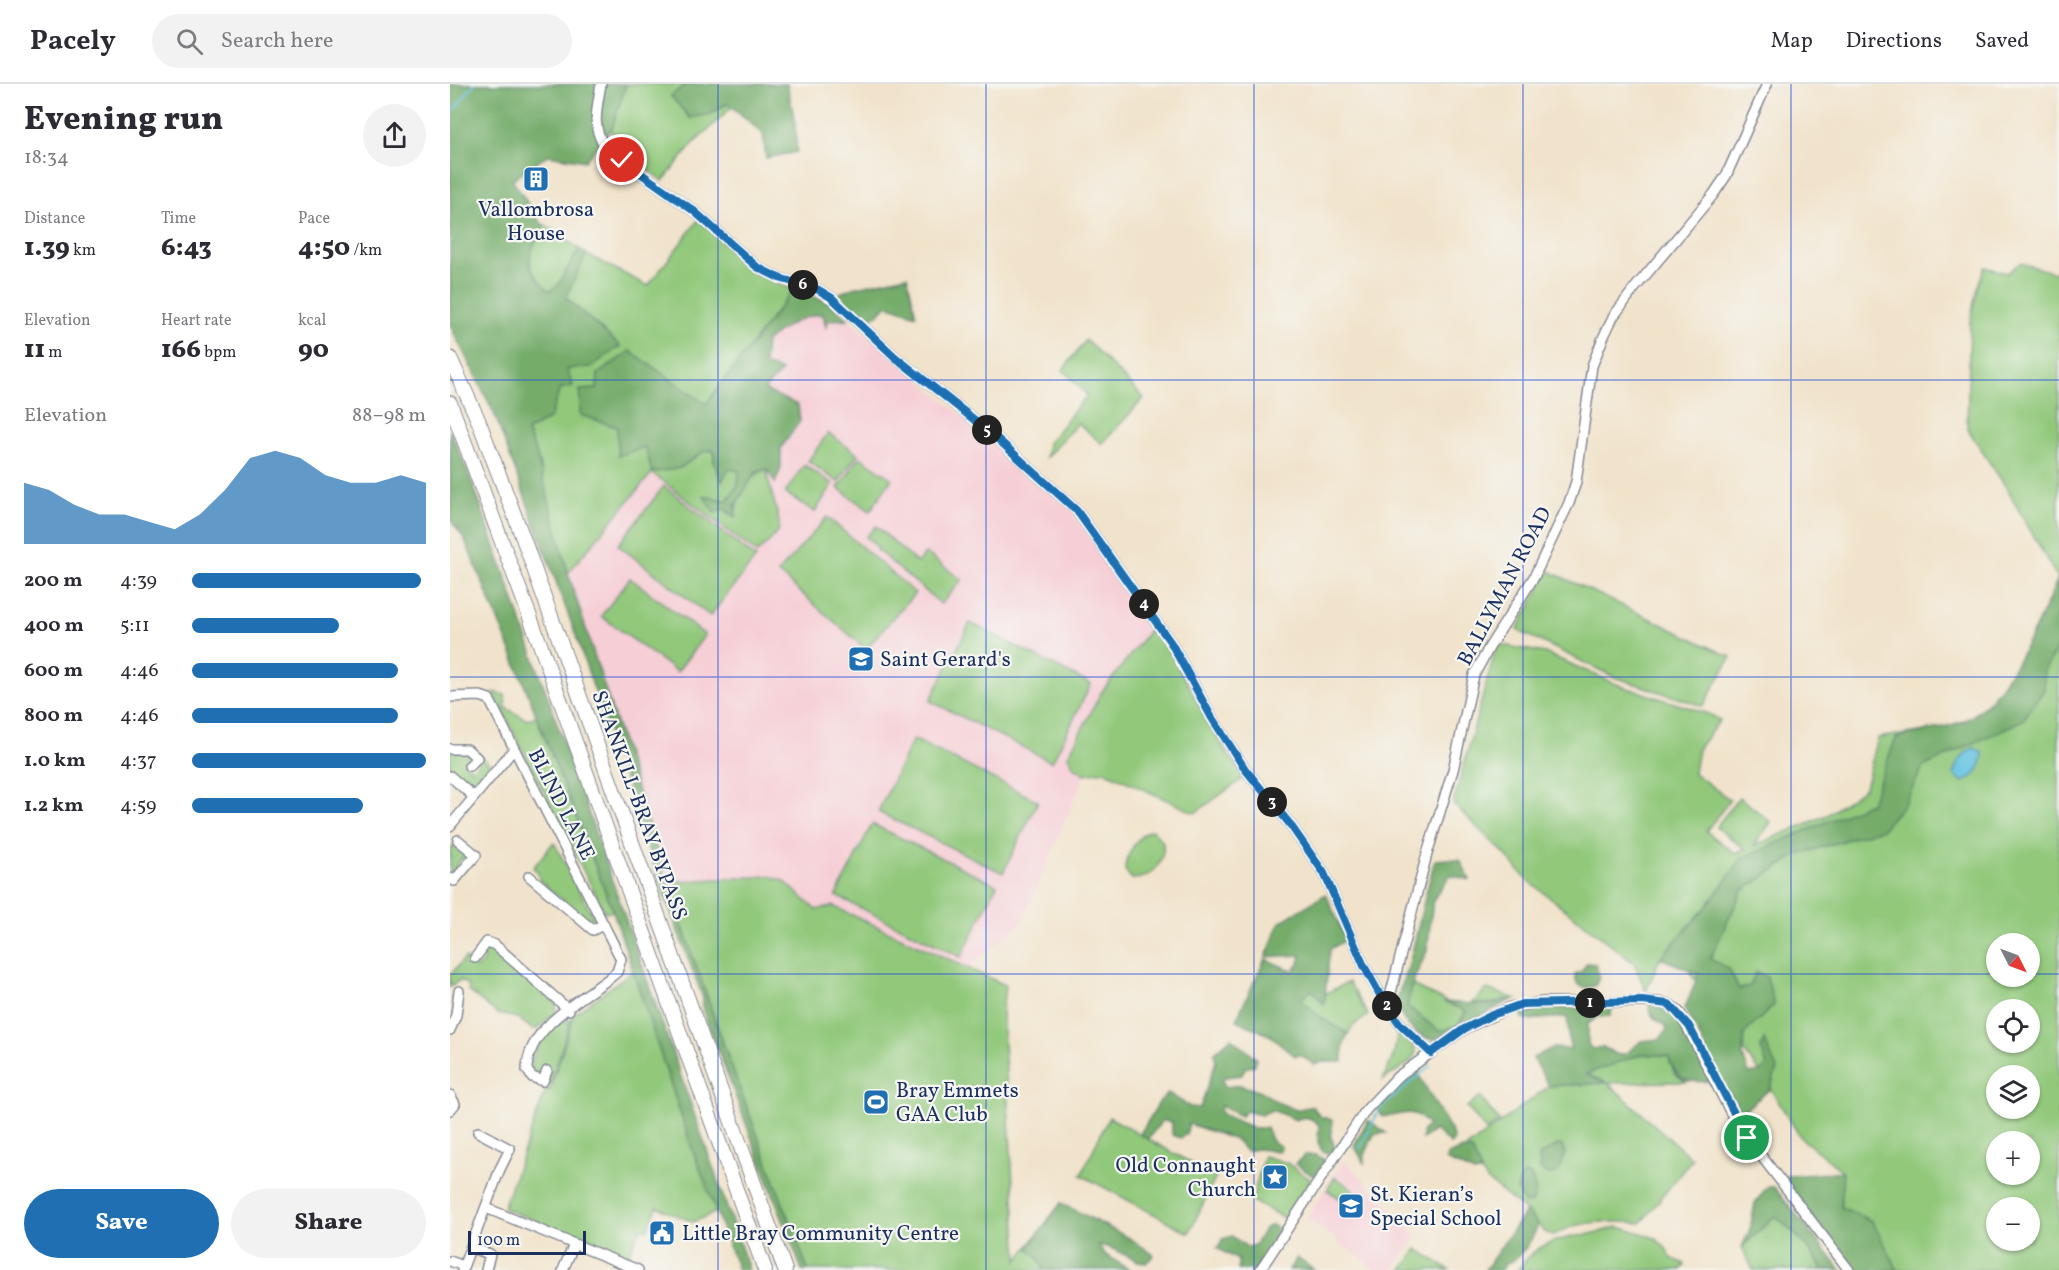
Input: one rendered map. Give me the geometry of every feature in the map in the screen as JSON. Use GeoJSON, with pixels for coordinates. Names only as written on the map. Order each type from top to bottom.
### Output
{"type":"FeatureCollection","features":[{"type":"Feature","properties":{"kind":"highway","name":"SHANKILL-BRAY BYPASS"},"geometry":{"type":"LineString","coordinates":[[450,358],[479,422],[523,538],[762,1201],[784,1270]]}},
{"type":"Feature","properties":{"kind":"highway","name":"SHANKILL-BRAY BYPASS"},"geometry":{"type":"LineString","coordinates":[[450,403],[540,644],[765,1270]]}},
{"type":"Feature","properties":{"kind":"highway"},"geometry":{"type":"LineString","coordinates":[[762,1201],[793,1270]]}},
{"type":"Feature","properties":{"kind":"street"},"geometry":{"type":"LineString","coordinates":[[602,84],[596,131],[599,141],[608,150],[694,211],[757,267],[779,278],[817,289],[832,298],[880,345],[991,433],[1077,511],[1171,643],[1212,718],[1245,769],[1289,823],[1324,873],[1364,966],[1385,1004],[1400,1024],[1431,1053]]}},
{"type":"Feature","properties":{"kind":"street","name":"BALLYMAN ROAD"},"geometry":{"type":"LineString","coordinates":[[1385,1004],[1389,1000],[1425,865],[1454,770],[1474,675],[1534,577],[1576,482],[1592,366],[1603,338],[1613,317],[1634,289],[1713,195],[1726,176],[1767,84]]}},
{"type":"Feature","properties":{"kind":"street","name":"BLIND LANE"},"geometry":{"type":"LineString","coordinates":[[450,697],[480,696],[489,699],[621,959],[617,972],[569,1010]]}},
{"type":"Feature","properties":{"kind":"street"},"geometry":{"type":"LineString","coordinates":[[450,749],[467,749],[477,758],[469,766]]}},
{"type":"Feature","properties":{"kind":"street"},"geometry":{"type":"LineString","coordinates":[[450,825],[514,749]]}},
{"type":"Feature","properties":{"kind":"street"},"geometry":{"type":"LineString","coordinates":[[450,776],[474,797]]}},
{"type":"Feature","properties":{"kind":"street"},"geometry":{"type":"LineString","coordinates":[[450,878],[454,881],[476,855],[458,840]]}},
{"type":"Feature","properties":{"kind":"street"},"geometry":{"type":"LineString","coordinates":[[529,876],[593,930],[604,924]]}},
{"type":"Feature","properties":{"kind":"street"},"geometry":{"type":"LineString","coordinates":[[475,958],[487,942],[495,945],[569,1010],[543,1030],[532,1049],[527,1066],[529,1074],[543,1081],[547,1071]]}},
{"type":"Feature","properties":{"kind":"street"},"geometry":{"type":"LineString","coordinates":[[450,1030],[456,1015],[459,991]]}},
{"type":"Feature","properties":{"kind":"street"},"geometry":{"type":"LineString","coordinates":[[1260,1270],[1366,1110],[1385,1087],[1464,1029],[1522,1004],[1642,1001],[1669,1004],[1689,1026],[1747,1138],[1758,1148],[1849,1270]]}},
{"type":"Feature","properties":{"kind":"street"},"geometry":{"type":"LineString","coordinates":[[450,1095],[455,1104],[450,1110]]}},
{"type":"Feature","properties":{"kind":"street"},"geometry":{"type":"LineString","coordinates":[[450,1261],[462,1268],[510,1149],[478,1132]]}},
{"type":"Feature","properties":{"kind":"street"},"geometry":{"type":"LineString","coordinates":[[486,1208],[638,1270]]}},
{"type":"Feature","properties":{"kind":"street"},"geometry":{"type":"LineString","coordinates":[[563,1270],[574,1244]]}},
{"type":"Feature","properties":{"kind":"street"},"geometry":{"type":"LineString","coordinates":[[471,1248],[490,1254],[486,1270]]}},
{"type":"Feature","properties":{"kind":"shaded area","name":"Saint Gerard's"},"geometry":{"type":"Polygon","coordinates":[[[793,290],[829,302],[1071,510],[1111,569],[1154,624],[1101,693],[1074,767],[1085,774],[1021,924],[967,968],[833,906],[817,910],[784,881],[770,876],[667,882],[568,573],[652,473],[793,290]]]}},
{"type":"Feature","properties":{"kind":"shaded area","name":"St. Kieran’s Special School"},"geometry":{"type":"Polygon","coordinates":[[[1344,1160],[1417,1236],[1393,1270],[1376,1270],[1307,1218],[1344,1160]]]}},
{"type":"Feature","properties":{"kind":"green space"},"geometry":{"type":"Polygon","coordinates":[[[450,84],[626,84],[612,128],[585,161],[548,155],[512,180],[543,226],[531,254],[531,267],[534,274],[549,291],[558,285],[579,249],[586,254],[566,298],[620,346],[591,367],[567,369],[573,386],[560,389],[550,418],[527,431],[537,456],[568,573],[667,882],[729,1060],[808,1270],[802,1270],[703,1011],[703,998],[660,884],[575,633],[494,413],[450,325],[450,84]]]}},
{"type":"Feature","properties":{"kind":"green space"},"geometry":{"type":"Polygon","coordinates":[[[626,84],[687,84],[671,96],[690,118],[711,114],[728,103],[733,106],[694,143],[663,181],[612,144],[612,128],[626,84]]]}},
{"type":"Feature","properties":{"kind":"green space"},"geometry":{"type":"Polygon","coordinates":[[[687,84],[787,84],[795,122],[797,152],[766,158],[763,134],[728,103],[711,114],[690,118],[671,96],[687,84]]]}},
{"type":"Feature","properties":{"kind":"green space"},"geometry":{"type":"Polygon","coordinates":[[[699,219],[754,272],[793,290],[706,405],[630,351],[598,389],[580,391],[617,427],[680,468],[703,452],[714,450],[714,462],[722,480],[729,469],[740,471],[738,485],[727,501],[705,496],[735,517],[740,495],[748,482],[767,469],[779,528],[757,553],[652,473],[568,573],[537,456],[527,431],[550,418],[566,369],[620,346],[566,298],[582,260],[555,297],[507,259],[544,224],[586,254],[648,286],[699,219]]]}},
{"type":"Feature","properties":{"kind":"green space"},"geometry":{"type":"Polygon","coordinates":[[[2020,263],[2059,274],[2059,1270],[1892,1270],[1837,1215],[1831,1173],[1842,1171],[1801,1138],[1760,1072],[1716,1015],[1684,962],[1660,958],[1646,992],[1634,963],[1526,879],[1504,853],[1453,804],[1497,644],[1545,653],[1621,686],[1709,714],[1720,720],[1698,749],[1694,773],[1730,800],[1706,831],[1736,854],[1745,849],[1716,827],[1739,797],[1771,822],[1754,846],[1827,815],[1865,788],[1878,738],[1923,731],[1965,720],[1994,696],[2020,657],[2058,579],[2004,484],[1967,428],[1970,322],[1977,288],[1985,267],[2007,273],[2020,263]]]}},
{"type":"Feature","properties":{"kind":"green space"},"geometry":{"type":"Polygon","coordinates":[[[907,276],[916,315],[887,305],[877,316],[863,317],[836,295],[852,288],[907,276]]]}},
{"type":"Feature","properties":{"kind":"green space"},"geometry":{"type":"Polygon","coordinates":[[[793,290],[829,302],[848,319],[829,320],[826,327],[823,314],[807,317],[786,327],[766,341],[764,365],[782,371],[764,390],[798,405],[800,421],[781,448],[781,468],[775,483],[767,469],[755,473],[735,506],[736,517],[724,509],[714,513],[704,496],[727,501],[738,485],[739,471],[729,469],[722,481],[714,462],[714,450],[703,452],[680,468],[652,473],[645,447],[618,456],[617,427],[580,415],[580,390],[597,389],[598,374],[630,351],[706,404],[793,290]]]}},
{"type":"Feature","properties":{"kind":"green space"},"geometry":{"type":"Polygon","coordinates":[[[1086,340],[1144,398],[1102,444],[1078,423],[1046,458],[1048,443],[1087,395],[1063,370],[1086,340]]]}},
{"type":"Feature","properties":{"kind":"green space"},"geometry":{"type":"Polygon","coordinates":[[[450,430],[474,487],[749,1270],[738,1270],[692,1148],[613,911],[464,538],[450,519],[450,430]]]}},
{"type":"Feature","properties":{"kind":"green space"},"geometry":{"type":"Polygon","coordinates":[[[828,433],[858,454],[838,482],[808,461],[828,433]]]}},
{"type":"Feature","properties":{"kind":"green space"},"geometry":{"type":"Polygon","coordinates":[[[860,457],[892,479],[870,511],[838,488],[860,457]]]}},
{"type":"Feature","properties":{"kind":"green space"},"geometry":{"type":"Polygon","coordinates":[[[804,465],[833,484],[815,512],[785,493],[804,465]]]}},
{"type":"Feature","properties":{"kind":"green space"},"geometry":{"type":"Polygon","coordinates":[[[664,486],[756,558],[710,616],[618,545],[664,486]]]}},
{"type":"Feature","properties":{"kind":"green space"},"geometry":{"type":"Polygon","coordinates":[[[827,517],[915,593],[866,649],[778,573],[827,517]]]}},
{"type":"Feature","properties":{"kind":"green space"},"geometry":{"type":"Polygon","coordinates":[[[876,526],[917,563],[926,553],[962,580],[941,604],[877,550],[878,548],[866,537],[876,526]]]}},
{"type":"Feature","properties":{"kind":"green space"},"geometry":{"type":"Polygon","coordinates":[[[1549,571],[1731,657],[1703,706],[1614,677],[1517,630],[1549,571]]]}},
{"type":"Feature","properties":{"kind":"green space"},"geometry":{"type":"Polygon","coordinates":[[[630,578],[705,635],[677,672],[601,616],[630,578]]]}},
{"type":"Feature","properties":{"kind":"green space"},"geometry":{"type":"Polygon","coordinates":[[[2058,579],[2059,646],[2044,670],[2044,690],[2023,720],[1923,767],[1904,804],[1882,829],[1797,855],[1742,891],[1710,959],[1729,969],[1739,989],[1750,986],[1756,972],[1767,977],[1774,1005],[1744,1034],[1743,1056],[1749,1074],[1760,1072],[1767,1066],[1761,1047],[1764,1040],[1777,1069],[1770,1089],[1741,1113],[1685,1008],[1699,974],[1660,958],[1706,907],[1742,858],[1871,803],[1896,738],[1956,724],[1978,712],[2006,679],[2019,658],[2058,579]]]}},
{"type":"Feature","properties":{"kind":"green space"},"geometry":{"type":"Polygon","coordinates":[[[970,623],[1091,684],[1052,762],[930,701],[970,623]]]}},
{"type":"Feature","properties":{"kind":"green space"},"geometry":{"type":"Polygon","coordinates":[[[1154,624],[1226,752],[1245,777],[1195,813],[1104,771],[1085,774],[1074,767],[1068,756],[1101,693],[1154,624]]]}},
{"type":"Feature","properties":{"kind":"green space"},"geometry":{"type":"Polygon","coordinates":[[[493,692],[505,695],[506,708],[527,720],[536,716],[613,911],[605,913],[493,692]]]}},
{"type":"Feature","properties":{"kind":"green space"},"geometry":{"type":"Polygon","coordinates":[[[913,739],[1038,801],[1003,873],[878,812],[913,739]]]}},
{"type":"Feature","properties":{"kind":"green space"},"geometry":{"type":"Polygon","coordinates":[[[450,751],[465,751],[469,755],[465,763],[472,770],[483,757],[491,766],[471,786],[450,772],[450,751]]]}},
{"type":"Feature","properties":{"kind":"green space"},"geometry":{"type":"Polygon","coordinates":[[[872,824],[997,885],[961,957],[836,896],[872,824]]]}},
{"type":"Feature","properties":{"kind":"green space"},"geometry":{"type":"Polygon","coordinates":[[[1152,830],[1163,842],[1160,862],[1152,873],[1132,879],[1125,871],[1127,859],[1137,840],[1152,830]]]}},
{"type":"Feature","properties":{"kind":"green space"},"geometry":{"type":"Polygon","coordinates":[[[456,842],[455,848],[463,854],[466,851],[469,857],[465,861],[462,858],[455,867],[458,870],[454,874],[450,873],[450,849],[456,842]]]}},
{"type":"Feature","properties":{"kind":"green space"},"geometry":{"type":"Polygon","coordinates":[[[553,843],[595,920],[582,917],[539,880],[538,872],[533,868],[553,843]]]}},
{"type":"Feature","properties":{"kind":"green space"},"geometry":{"type":"Polygon","coordinates":[[[1435,860],[1460,860],[1470,880],[1450,875],[1433,900],[1427,951],[1414,979],[1407,1006],[1439,1031],[1458,1025],[1466,1011],[1444,1002],[1492,1005],[1502,1000],[1511,1000],[1434,1040],[1420,1035],[1408,1025],[1400,1013],[1398,998],[1407,972],[1435,860]]]}},
{"type":"Feature","properties":{"kind":"green space","name":"Bray Emmets GAA Club"},"geometry":{"type":"Polygon","coordinates":[[[770,876],[784,881],[816,910],[833,906],[1005,985],[1002,1011],[1018,1260],[1061,1203],[1067,1270],[808,1270],[729,1060],[667,882],[770,876]]]}},
{"type":"Feature","properties":{"kind":"green space"},"geometry":{"type":"Polygon","coordinates":[[[1326,894],[1346,940],[1330,949],[1324,1004],[1312,990],[1301,999],[1317,1015],[1348,1034],[1343,1047],[1343,1062],[1322,1062],[1314,1065],[1301,1055],[1295,1056],[1271,1036],[1236,1020],[1265,959],[1293,971],[1299,964],[1301,955],[1266,957],[1280,922],[1326,894]]]}},
{"type":"Feature","properties":{"kind":"green space"},"geometry":{"type":"Polygon","coordinates":[[[488,946],[556,1001],[556,1012],[537,1029],[532,1029],[518,1018],[498,1014],[469,991],[468,985],[460,980],[450,987],[450,975],[465,958],[477,968],[484,960],[481,954],[488,946]]]}},
{"type":"Feature","properties":{"kind":"green space"},"geometry":{"type":"Polygon","coordinates":[[[1587,963],[1596,964],[1599,978],[1595,986],[1584,988],[1577,983],[1575,974],[1582,971],[1587,963]]]}},
{"type":"Feature","properties":{"kind":"green space"},"geometry":{"type":"Polygon","coordinates":[[[633,971],[692,1148],[717,1212],[693,1222],[657,1207],[647,1230],[640,1228],[629,1255],[625,1257],[503,1208],[546,1089],[550,1090],[574,1014],[633,971]]]}},
{"type":"Feature","properties":{"kind":"green space"},"geometry":{"type":"Polygon","coordinates":[[[1349,982],[1368,1015],[1352,1027],[1348,1034],[1317,1015],[1300,999],[1312,990],[1324,1004],[1326,993],[1349,982]]]}},
{"type":"Feature","properties":{"kind":"green space"},"geometry":{"type":"Polygon","coordinates":[[[1412,985],[1466,1011],[1458,1025],[1439,1031],[1407,1006],[1412,985]]]}},
{"type":"Feature","properties":{"kind":"green space"},"geometry":{"type":"Polygon","coordinates":[[[1487,989],[1516,999],[1472,1003],[1487,989]]]}},
{"type":"Feature","properties":{"kind":"green space"},"geometry":{"type":"Polygon","coordinates":[[[1649,1004],[1676,1014],[1715,1081],[1685,1080],[1676,1072],[1668,1056],[1642,1054],[1586,1074],[1607,1083],[1549,1086],[1533,1058],[1552,1048],[1571,1049],[1566,1017],[1526,1020],[1522,1017],[1522,1010],[1613,1006],[1610,1016],[1598,1017],[1588,1024],[1588,1045],[1593,1049],[1603,1047],[1616,1054],[1625,1054],[1642,1041],[1660,1039],[1667,1030],[1665,1025],[1653,1017],[1649,1004]]]}},
{"type":"Feature","properties":{"kind":"green space"},"geometry":{"type":"Polygon","coordinates":[[[561,1020],[571,1020],[550,1084],[547,1083],[551,1071],[544,1068],[541,1073],[537,1074],[530,1067],[541,1041],[561,1020]]]}},
{"type":"Feature","properties":{"kind":"green space"},"geometry":{"type":"Polygon","coordinates":[[[1398,1030],[1413,1044],[1416,1053],[1409,1063],[1383,1080],[1394,1054],[1398,1030]]]}},
{"type":"Feature","properties":{"kind":"green space"},"geometry":{"type":"Polygon","coordinates":[[[1231,1038],[1256,1058],[1255,1065],[1245,1068],[1242,1075],[1225,1077],[1222,1081],[1226,1087],[1240,1085],[1264,1093],[1277,1102],[1296,1110],[1312,1106],[1321,1117],[1333,1120],[1331,1137],[1335,1148],[1331,1154],[1322,1151],[1318,1142],[1319,1125],[1314,1121],[1309,1118],[1296,1120],[1272,1110],[1261,1115],[1246,1111],[1241,1116],[1221,1106],[1220,1110],[1223,1115],[1256,1129],[1266,1127],[1271,1140],[1281,1147],[1279,1151],[1257,1149],[1246,1151],[1236,1140],[1189,1124],[1186,1134],[1181,1138],[1172,1135],[1172,1122],[1162,1121],[1148,1139],[1140,1134],[1160,1101],[1168,1093],[1190,1107],[1200,1108],[1216,1061],[1214,1053],[1231,1038]]]}},
{"type":"Feature","properties":{"kind":"green space"},"geometry":{"type":"Polygon","coordinates":[[[1642,1054],[1669,1056],[1674,1073],[1686,1082],[1608,1083],[1692,1159],[1641,1223],[1595,1222],[1563,1230],[1553,1236],[1545,1232],[1526,1211],[1488,1181],[1464,1150],[1549,1086],[1605,1083],[1585,1074],[1642,1054]]]}},
{"type":"Feature","properties":{"kind":"green space"},"geometry":{"type":"Polygon","coordinates":[[[1417,1072],[1451,1131],[1454,1140],[1450,1144],[1435,1130],[1422,1139],[1422,1132],[1428,1125],[1417,1115],[1406,1113],[1382,1116],[1376,1108],[1417,1072]]]}},
{"type":"Feature","properties":{"kind":"green space"},"geometry":{"type":"Polygon","coordinates":[[[1480,1097],[1499,1121],[1486,1131],[1467,1107],[1480,1097]]]}},
{"type":"Feature","properties":{"kind":"green space"},"geometry":{"type":"Polygon","coordinates":[[[1109,1117],[1216,1177],[1189,1233],[1081,1175],[1109,1117]]]}},
{"type":"Feature","properties":{"kind":"green space"},"geometry":{"type":"Polygon","coordinates":[[[1368,1120],[1386,1133],[1374,1134],[1364,1163],[1354,1145],[1368,1120]]]}},
{"type":"Feature","properties":{"kind":"green space"},"geometry":{"type":"Polygon","coordinates":[[[1557,1145],[1562,1146],[1565,1154],[1557,1173],[1549,1175],[1540,1169],[1539,1156],[1557,1145]]]}},
{"type":"Feature","properties":{"kind":"green space"},"geometry":{"type":"Polygon","coordinates":[[[1463,1149],[1472,1150],[1481,1172],[1474,1173],[1446,1160],[1447,1155],[1463,1149]]]}},
{"type":"Feature","properties":{"kind":"green space"},"geometry":{"type":"Polygon","coordinates":[[[1305,1155],[1316,1155],[1326,1161],[1315,1177],[1295,1164],[1305,1155]]]}},
{"type":"Feature","properties":{"kind":"green space"},"geometry":{"type":"Polygon","coordinates":[[[1264,1156],[1287,1163],[1311,1180],[1286,1219],[1252,1201],[1264,1156]]]}},
{"type":"Feature","properties":{"kind":"green space"},"geometry":{"type":"Polygon","coordinates":[[[1843,1172],[1841,1207],[1872,1221],[1898,1270],[1853,1270],[1783,1179],[1786,1176],[1843,1172]]]}},
{"type":"Feature","properties":{"kind":"green space"},"geometry":{"type":"Polygon","coordinates":[[[1526,1174],[1532,1177],[1536,1192],[1532,1203],[1525,1204],[1517,1189],[1521,1176],[1526,1174]]]}},
{"type":"Feature","properties":{"kind":"green space"},"geometry":{"type":"Polygon","coordinates":[[[1335,1177],[1364,1197],[1356,1209],[1327,1190],[1335,1177]]]}},
{"type":"Feature","properties":{"kind":"green space"},"geometry":{"type":"Polygon","coordinates":[[[1767,1187],[1774,1187],[1841,1270],[1822,1270],[1809,1249],[1775,1216],[1742,1247],[1750,1229],[1755,1203],[1767,1187]]]}},
{"type":"Feature","properties":{"kind":"green space"},"geometry":{"type":"Polygon","coordinates":[[[1061,1203],[1131,1239],[1154,1255],[1146,1263],[1099,1245],[1104,1254],[1130,1270],[1044,1270],[1037,1256],[1028,1248],[1061,1203]]]}},
{"type":"Feature","properties":{"kind":"green space"},"geometry":{"type":"Polygon","coordinates":[[[1526,1211],[1538,1225],[1529,1243],[1521,1253],[1505,1264],[1502,1270],[1485,1270],[1526,1211]]]}},
{"type":"Feature","properties":{"kind":"green space"},"geometry":{"type":"Polygon","coordinates":[[[1775,1216],[1809,1249],[1822,1270],[1753,1270],[1742,1247],[1775,1216]]]}},
{"type":"Feature","properties":{"kind":"green space"},"geometry":{"type":"Polygon","coordinates":[[[1271,1225],[1280,1230],[1255,1270],[1238,1270],[1238,1260],[1217,1248],[1223,1239],[1232,1236],[1247,1247],[1255,1245],[1264,1229],[1271,1225]]]}},
{"type":"Feature","properties":{"kind":"green space"},"geometry":{"type":"Polygon","coordinates":[[[1617,1227],[1656,1239],[1667,1250],[1671,1258],[1685,1264],[1681,1270],[1518,1270],[1539,1248],[1563,1239],[1617,1227]]]}},
{"type":"Feature","properties":{"kind":"green space"},"geometry":{"type":"Polygon","coordinates":[[[1417,1249],[1450,1270],[1402,1270],[1417,1249]]]}},
{"type":"Feature","properties":{"kind":"green space"},"geometry":{"type":"Polygon","coordinates":[[[1297,1258],[1314,1270],[1289,1270],[1297,1258]]]}},
{"type":"Feature","properties":{"kind":"water"},"geometry":{"type":"Polygon","coordinates":[[[1974,748],[1983,753],[1981,762],[1974,775],[1963,782],[1954,774],[1955,770],[1964,755],[1974,748]]]}},
{"type":"Feature","properties":{"kind":"waterway"},"geometry":{"type":"LineString","coordinates":[[450,115],[474,84]]}},
{"type":"Feature","properties":{"kind":"waterway"},"geometry":{"type":"LineString","coordinates":[[1360,1148],[1380,1108],[1430,1066]]}},
{"type":"Feature","properties":{"kind":"place","name":"Vallombrosa House"},"geometry":{"type":"Point","coordinates":[536,179]}},
{"type":"Feature","properties":{"kind":"place","name":"Saint Gerard's"},"geometry":{"type":"Point","coordinates":[861,659]}},
{"type":"Feature","properties":{"kind":"place","name":"Bray Emmets GAA Club"},"geometry":{"type":"Point","coordinates":[876,1102]}},
{"type":"Feature","properties":{"kind":"place","name":"Old Connaught Church"},"geometry":{"type":"Point","coordinates":[1275,1177]}},
{"type":"Feature","properties":{"kind":"place","name":"St. Kieran’s Special School"},"geometry":{"type":"Point","coordinates":[1351,1206]}},
{"type":"Feature","properties":{"kind":"place","name":"Little Bray Community Centre"},"geometry":{"type":"Point","coordinates":[662,1233]}},
{"type":"Feature","properties":{"kind":"route"},"geometry":{"type":"LineString","coordinates":[[622,160],[694,211],[757,267],[779,278],[817,289],[832,298],[866,332],[991,433],[1077,511],[1171,643],[1212,718],[1245,769],[1289,823],[1324,873],[1350,936],[1385,1004],[1400,1024],[1431,1053],[1464,1029],[1522,1004],[1642,1001],[1669,1004],[1680,1013],[1689,1026],[1736,1122],[1747,1138]]}}]}
